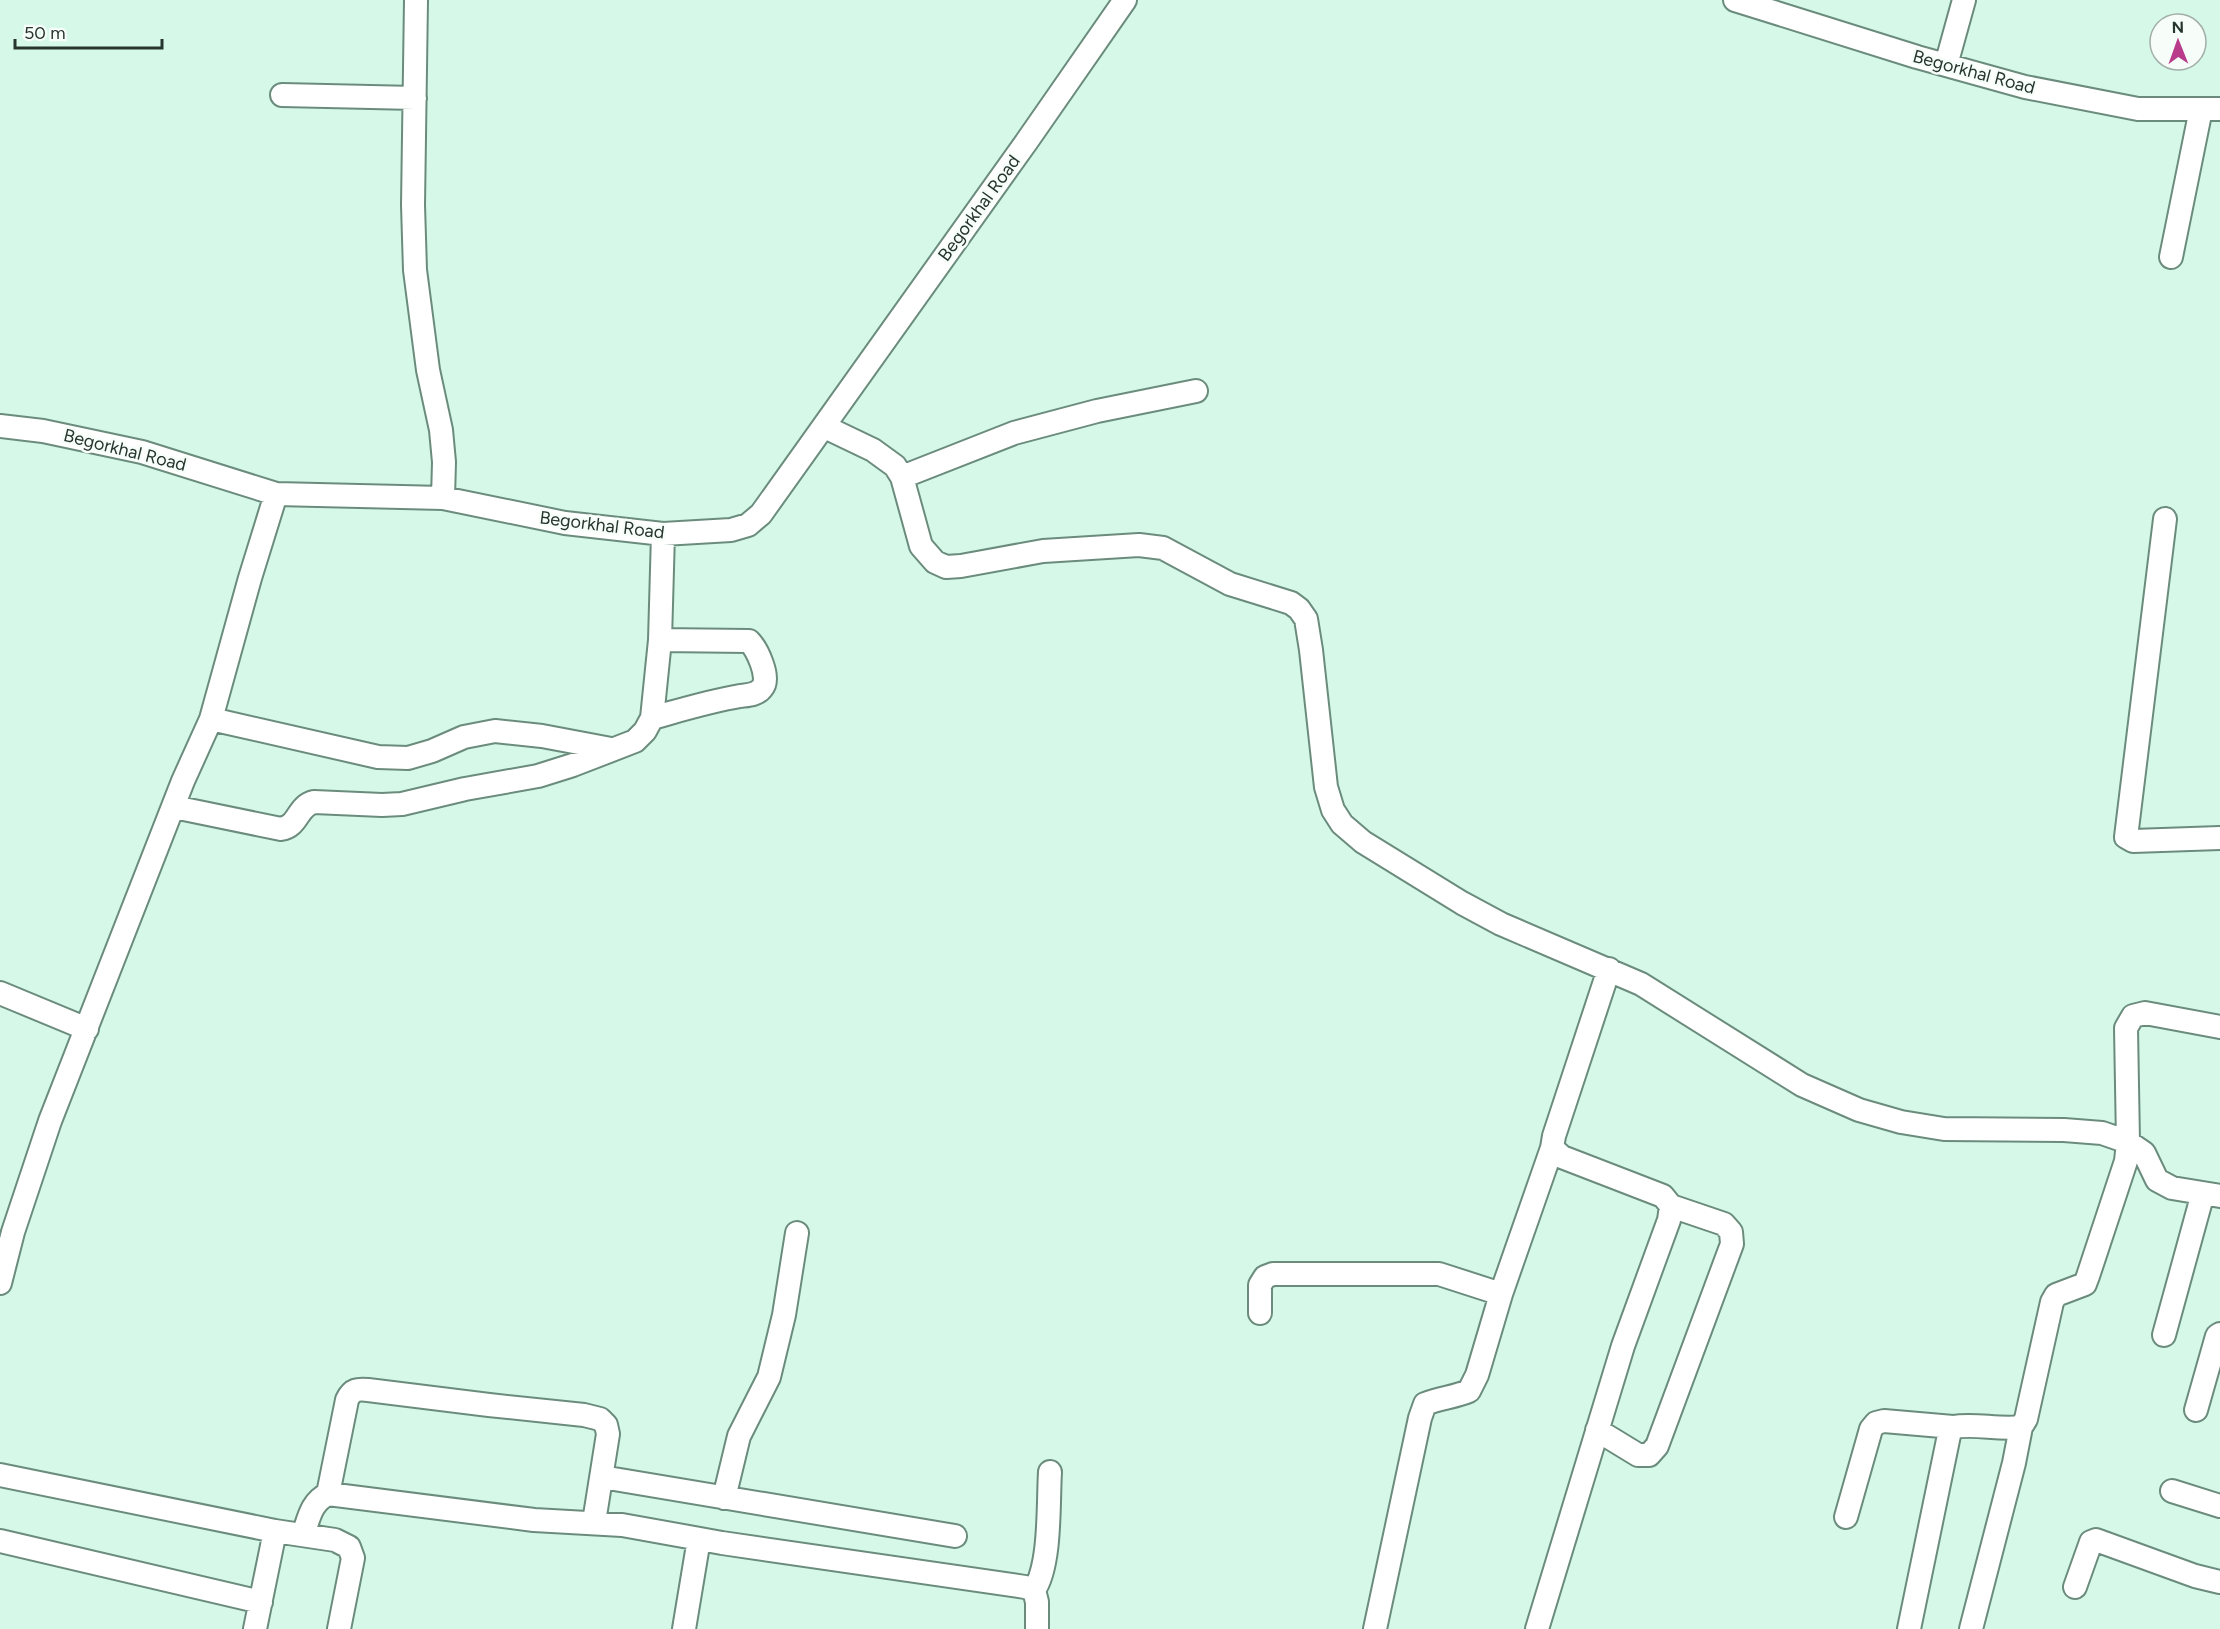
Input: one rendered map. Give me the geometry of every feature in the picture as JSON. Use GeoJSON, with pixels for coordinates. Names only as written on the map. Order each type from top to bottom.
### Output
{"type":"FeatureCollection","features":[{"type":"Feature","properties":{"kind":"street"},"geometry":{"type":"LineString","coordinates":[[416,0],[412,205],[415,270],[428,370],[441,430],[444,462],[443,498]]}},
{"type":"Feature","properties":{"kind":"street","name":"Begorkhal Road"},"geometry":{"type":"LineString","coordinates":[[0,426],[43,431],[142,452],[276,494],[443,498],[565,523],[663,534],[731,530],[748,525],[761,514],[825,427],[885,337],[986,200],[1125,0]]}},
{"type":"Feature","properties":{"kind":"street","name":"Begorkhal Road"},"geometry":{"type":"LineString","coordinates":[[1735,0],[2025,87],[2138,109],[2210,109]]}},
{"type":"Feature","properties":{"kind":"street"},"geometry":{"type":"LineString","coordinates":[[1946,65],[1964,0]]}},
{"type":"Feature","properties":{"kind":"street"},"geometry":{"type":"LineString","coordinates":[[282,95],[415,98]]}},
{"type":"Feature","properties":{"kind":"street"},"geometry":{"type":"LineString","coordinates":[[2170,257],[2210,109]]}},
{"type":"Feature","properties":{"kind":"street"},"geometry":{"type":"LineString","coordinates":[[902,477],[1014,433],[1097,411],[1196,392]]}},
{"type":"Feature","properties":{"kind":"street"},"geometry":{"type":"LineString","coordinates":[[825,427],[884,457],[895,466],[902,477],[921,546],[935,562],[946,567],[1042,550],[1139,545],[1163,548],[1230,584],[1291,603],[1306,619],[1326,787],[1332,810],[1342,824],[1363,842],[1462,903],[1502,924],[1641,984],[1802,1085],[1859,1110],[1901,1122],[1944,1129],[2064,1130],[2102,1134],[2128,1142],[2144,1153],[2157,1180],[2172,1188],[2211,1195],[2164,1335]]}},
{"type":"Feature","properties":{"kind":"street"},"geometry":{"type":"LineString","coordinates":[[0,1283],[6,1229],[87,1029],[183,781],[211,719],[276,494]]}},
{"type":"Feature","properties":{"kind":"street"},"geometry":{"type":"LineString","coordinates":[[2165,519],[2126,837],[2133,841],[2220,838]]}},
{"type":"Feature","properties":{"kind":"street"},"geometry":{"type":"LineString","coordinates":[[174,807],[280,829],[289,828],[306,804],[328,801],[382,805],[402,804],[465,789],[538,776],[566,768],[635,741],[645,731],[652,718],[660,640],[663,534]]}},
{"type":"Feature","properties":{"kind":"street"},"geometry":{"type":"LineString","coordinates":[[652,718],[721,699],[754,693],[762,688],[765,679],[757,649],[749,641],[660,640]]}},
{"type":"Feature","properties":{"kind":"street"},"geometry":{"type":"LineString","coordinates":[[211,719],[378,757],[408,758],[432,751],[464,737],[495,731],[542,736],[612,749]]}},
{"type":"Feature","properties":{"kind":"street"},"geometry":{"type":"LineString","coordinates":[[1375,1629],[1420,1418],[1425,1404],[1469,1391],[1477,1375],[1501,1294],[1552,1148],[1609,969]]}},
{"type":"Feature","properties":{"kind":"street"},"geometry":{"type":"LineString","coordinates":[[0,993],[87,1029]]}},
{"type":"Feature","properties":{"kind":"street"},"geometry":{"type":"LineString","coordinates":[[1971,1629],[2014,1463],[2021,1427],[2026,1419],[2052,1302],[2056,1294],[2085,1284],[2126,1161],[2128,1142],[2126,1028],[2133,1017],[2145,1013],[2220,1027]]}},
{"type":"Feature","properties":{"kind":"street"},"geometry":{"type":"LineString","coordinates":[[1552,1148],[1562,1157],[1663,1196],[1671,1206],[1724,1224],[1731,1232],[1732,1244],[1656,1446],[1649,1455],[1638,1455],[1597,1430]]}},
{"type":"Feature","properties":{"kind":"street"},"geometry":{"type":"LineString","coordinates":[[1537,1629],[1623,1346],[1670,1220],[1671,1206]]}},
{"type":"Feature","properties":{"kind":"street"},"geometry":{"type":"LineString","coordinates":[[724,1497],[739,1436],[769,1377],[784,1315],[797,1233]]}},
{"type":"Feature","properties":{"kind":"street"},"geometry":{"type":"LineString","coordinates":[[1260,1313],[1260,1285],[1265,1277],[1273,1274],[1440,1274],[1501,1294]]}},
{"type":"Feature","properties":{"kind":"street"},"geometry":{"type":"LineString","coordinates":[[2196,1410],[2217,1336],[2220,1334]]}},
{"type":"Feature","properties":{"kind":"street"},"geometry":{"type":"LineString","coordinates":[[328,1494],[347,1400],[350,1393],[356,1389],[584,1415],[600,1419],[606,1425],[609,1434],[594,1522]]}},
{"type":"Feature","properties":{"kind":"street"},"geometry":{"type":"LineString","coordinates":[[1846,1517],[1871,1428],[1876,1423],[1884,1421],[2009,1429],[2021,1427]]}},
{"type":"Feature","properties":{"kind":"street"},"geometry":{"type":"LineString","coordinates":[[1909,1629],[1949,1435],[1953,1427]]}},
{"type":"Feature","properties":{"kind":"street"},"geometry":{"type":"LineString","coordinates":[[1037,1629],[1037,1602],[1034,1590],[1040,1581],[1045,1556],[1050,1472]]}},
{"type":"Feature","properties":{"kind":"street"},"geometry":{"type":"LineString","coordinates":[[0,1475],[275,1531],[335,1540],[349,1547],[353,1558],[339,1629]]}},
{"type":"Feature","properties":{"kind":"street"},"geometry":{"type":"LineString","coordinates":[[602,1477],[954,1536]]}},
{"type":"Feature","properties":{"kind":"street"},"geometry":{"type":"LineString","coordinates":[[2172,1491],[2220,1506]]}},
{"type":"Feature","properties":{"kind":"street"},"geometry":{"type":"LineString","coordinates":[[303,1535],[313,1506],[318,1499],[328,1494],[534,1520],[622,1525],[699,1539],[1034,1590]]}},
{"type":"Feature","properties":{"kind":"street"},"geometry":{"type":"LineString","coordinates":[[255,1629],[275,1531]]}},
{"type":"Feature","properties":{"kind":"street"},"geometry":{"type":"LineString","coordinates":[[684,1629],[699,1539]]}},
{"type":"Feature","properties":{"kind":"street"},"geometry":{"type":"LineString","coordinates":[[2075,1587],[2091,1542],[2096,1540],[2195,1576],[2220,1582]]}},
{"type":"Feature","properties":{"kind":"street"},"geometry":{"type":"LineString","coordinates":[[0,1541],[261,1602]]}}]}
